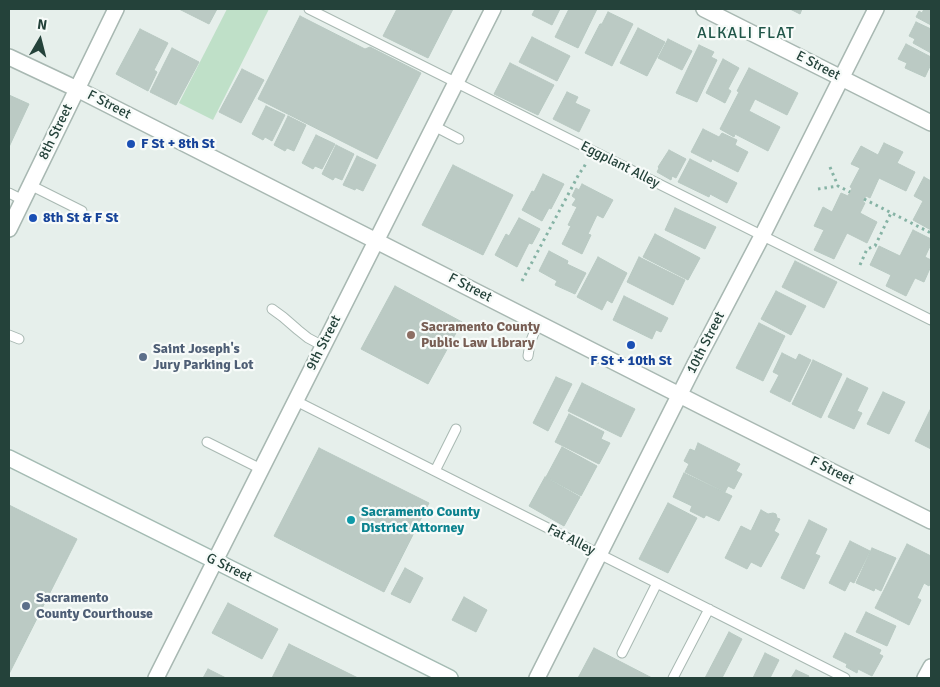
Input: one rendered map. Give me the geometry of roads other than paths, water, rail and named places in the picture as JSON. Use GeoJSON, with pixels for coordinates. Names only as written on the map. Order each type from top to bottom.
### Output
{"type":"FeatureCollection","features":[{"type":"Feature","properties":{"kind":"street","name":"8th Street"},"geometry":{"type":"LineString","coordinates":[[9,228],[116,9]]}},
{"type":"Feature","properties":{"kind":"street","name":"9th Street"},"geometry":{"type":"LineString","coordinates":[[156,678],[493,9]]}},
{"type":"Feature","properties":{"kind":"street","name":"E Street"},"geometry":{"type":"LineString","coordinates":[[704,9],[931,123]]}},
{"type":"Feature","properties":{"kind":"street","name":"10th Street"},"geometry":{"type":"LineString","coordinates":[[537,678],[876,9]]}},
{"type":"Feature","properties":{"kind":"street","name":"F Street"},"geometry":{"type":"LineString","coordinates":[[9,57],[77,89],[931,520]]}},
{"type":"Feature","properties":{"kind":"street","name":"G Street"},"geometry":{"type":"LineString","coordinates":[[9,458],[450,678]]}},
{"type":"Feature","properties":{"kind":"street"},"geometry":{"type":"LineString","coordinates":[[925,678],[931,667]]}},
{"type":"Feature","properties":{"kind":"lane","name":"Eggplant Alley"},"geometry":{"type":"LineString","coordinates":[[309,9],[931,320]]}},
{"type":"Feature","properties":{"kind":"lane"},"geometry":{"type":"LineString","coordinates":[[434,126],[459,139]]}},
{"type":"Feature","properties":{"kind":"lane"},"geometry":{"type":"LineString","coordinates":[[30,185],[82,211]]}},
{"type":"Feature","properties":{"kind":"lane"},"geometry":{"type":"LineString","coordinates":[[9,193],[23,200]]}},
{"type":"Feature","properties":{"kind":"lane"},"geometry":{"type":"LineString","coordinates":[[272,309],[303,334],[323,346]]}},
{"type":"Feature","properties":{"kind":"lane"},"geometry":{"type":"LineString","coordinates":[[528,356],[530,343],[538,323]]}},
{"type":"Feature","properties":{"kind":"lane"},"geometry":{"type":"LineString","coordinates":[[9,335],[19,339]]}},
{"type":"Feature","properties":{"kind":"lane","name":"Fat Alley"},"geometry":{"type":"LineString","coordinates":[[296,401],[708,609],[792,656],[846,678]]}},
{"type":"Feature","properties":{"kind":"lane"},"geometry":{"type":"LineString","coordinates":[[435,471],[456,429]]}},
{"type":"Feature","properties":{"kind":"lane"},"geometry":{"type":"LineString","coordinates":[[207,442],[261,470]]}},
{"type":"Feature","properties":{"kind":"lane"},"geometry":{"type":"LineString","coordinates":[[622,653],[657,583]]}},
{"type":"Feature","properties":{"kind":"lane"},"geometry":{"type":"LineString","coordinates":[[673,678],[708,609]]}},
{"type":"Feature","properties":{"kind":"place","name":"F St + 8th St"},"geometry":{"type":"Point","coordinates":[131,144]}},
{"type":"Feature","properties":{"kind":"place","name":"8th St & F St"},"geometry":{"type":"Point","coordinates":[33,218]}},
{"type":"Feature","properties":{"kind":"place","name":"Sacramento County Public Law Library"},"geometry":{"type":"Point","coordinates":[411,335]}},
{"type":"Feature","properties":{"kind":"place","name":"F St + 10th St"},"geometry":{"type":"Point","coordinates":[631,345]}},
{"type":"Feature","properties":{"kind":"place","name":"Saint Joseph's Jury Parking Lot"},"geometry":{"type":"Point","coordinates":[143,357]}},
{"type":"Feature","properties":{"kind":"place","name":"Sacramento County District Attorney"},"geometry":{"type":"Point","coordinates":[351,520]}},
{"type":"Feature","properties":{"kind":"place","name":"Sacramento County Courthouse"},"geometry":{"type":"Point","coordinates":[26,606]}},
{"type":"Feature","properties":{"kind":"district","name":"ALKALI FLAT"},"geometry":{"type":"Point","coordinates":[746,34]}}]}
